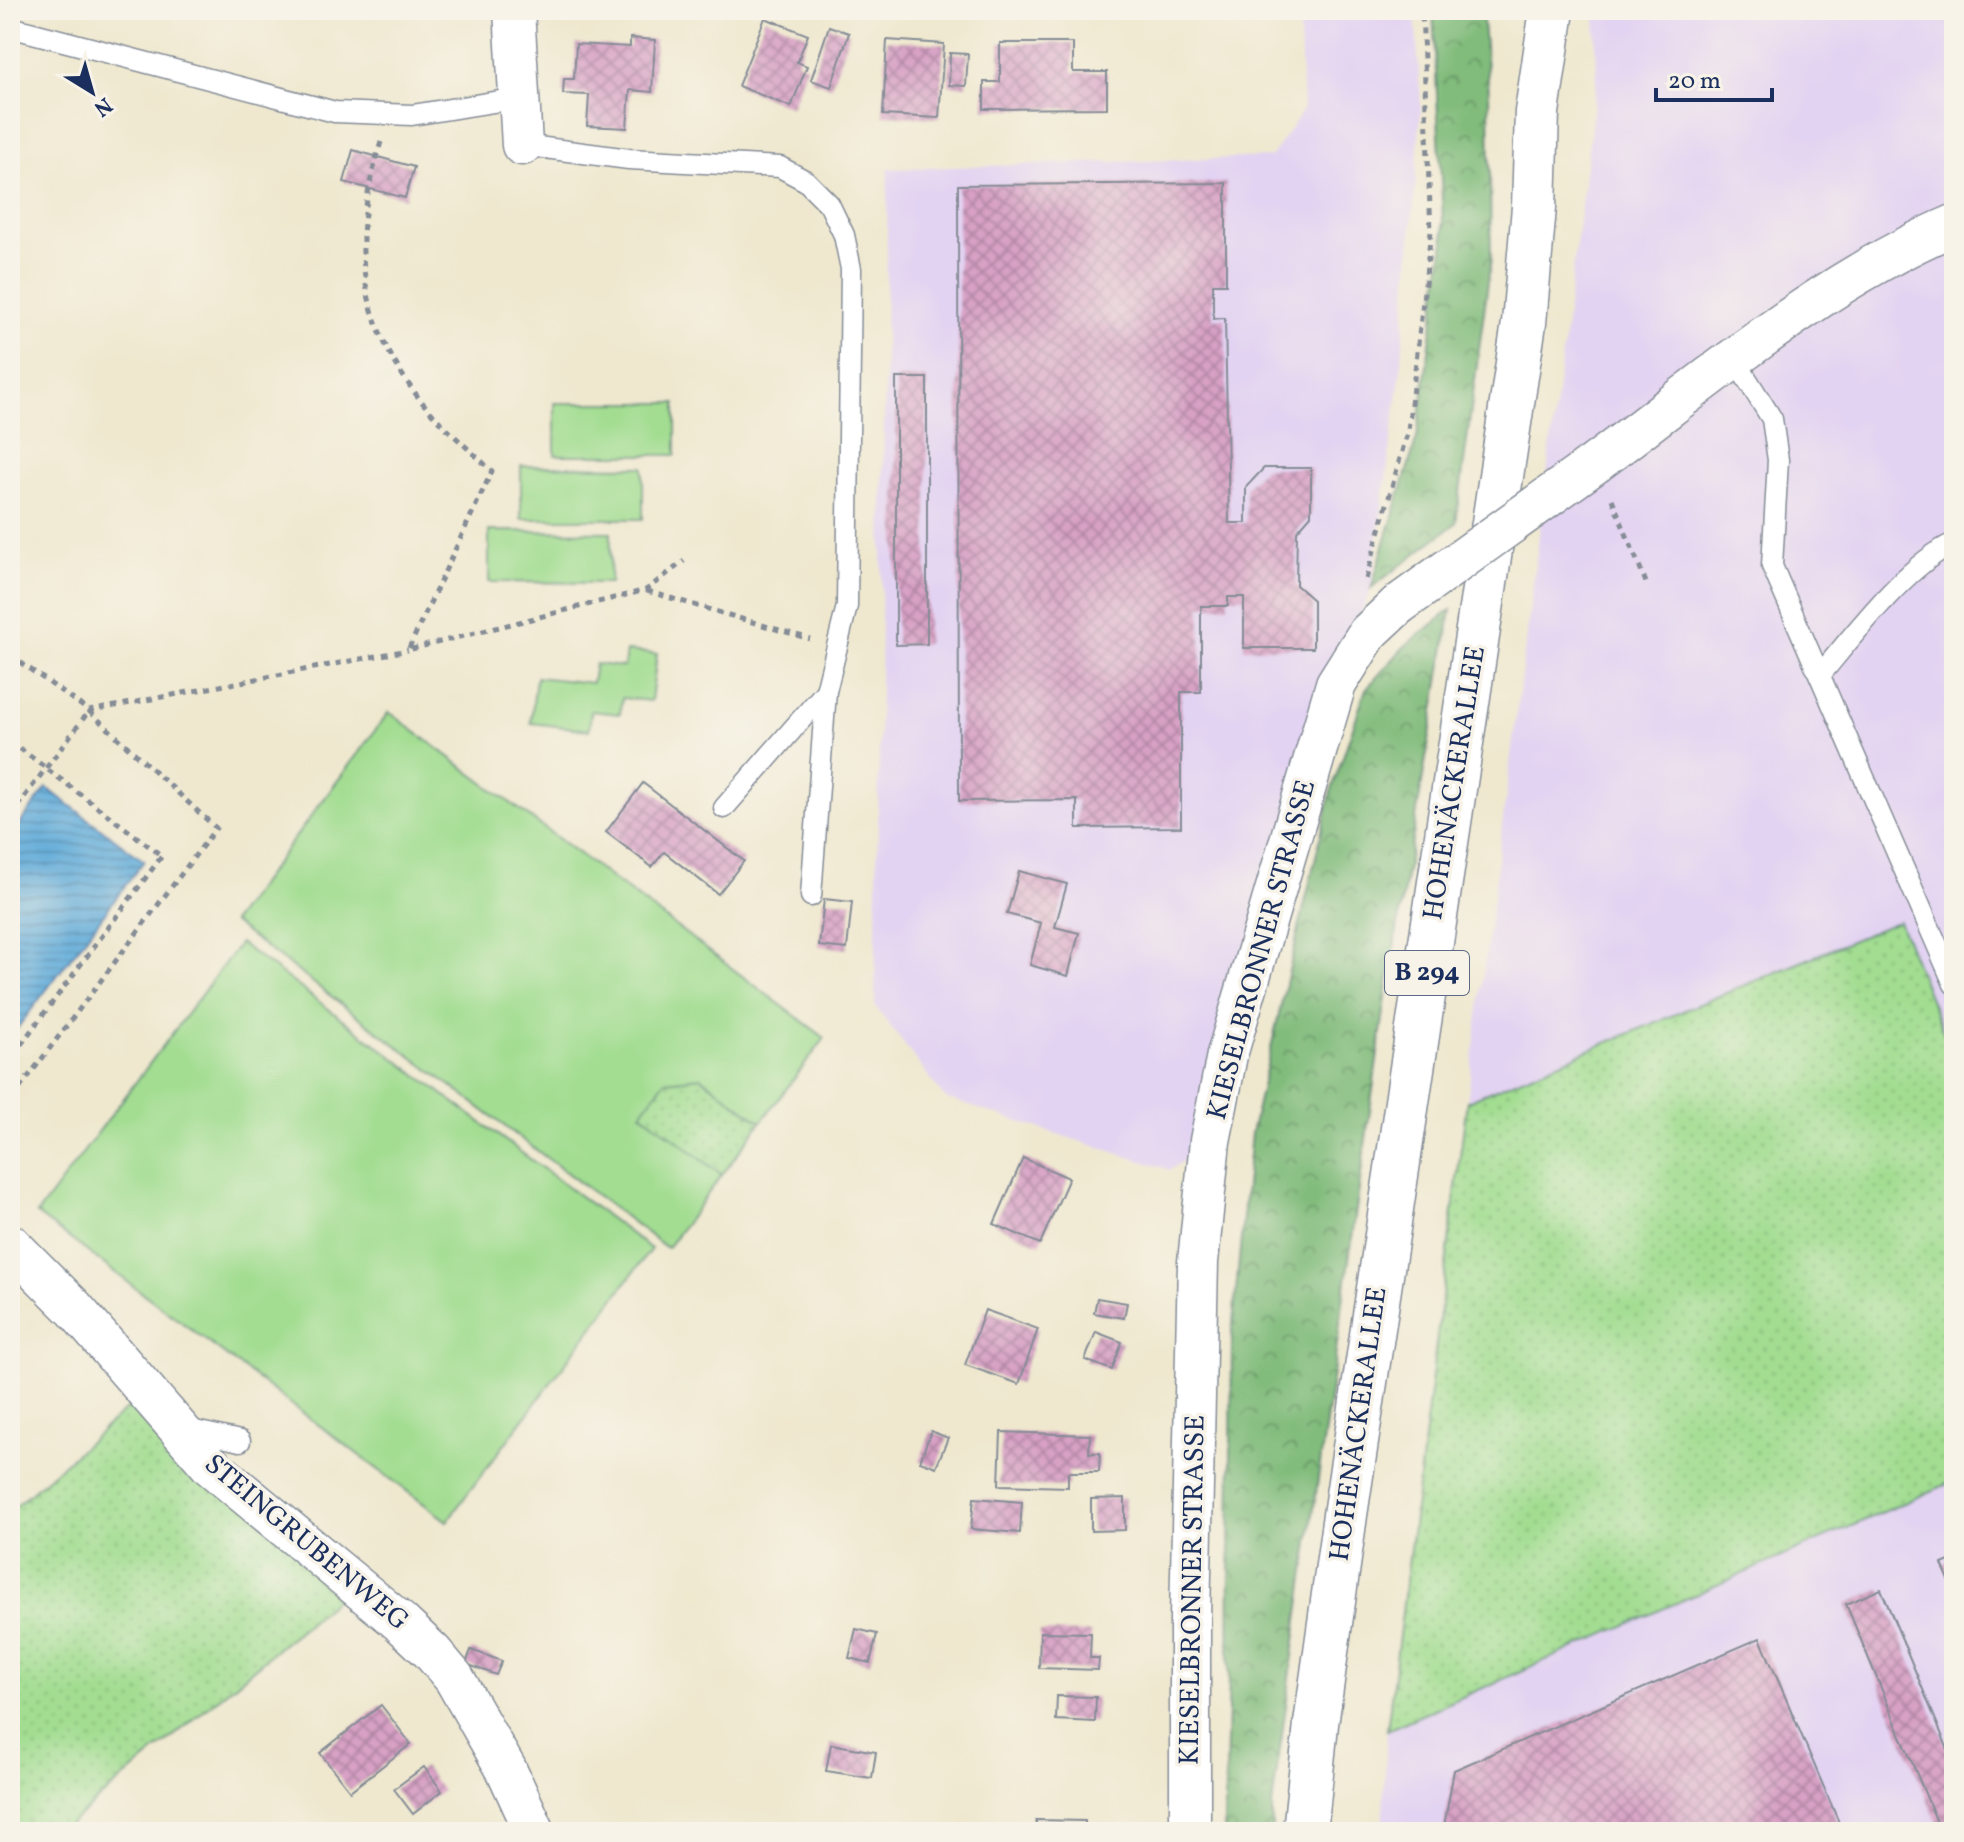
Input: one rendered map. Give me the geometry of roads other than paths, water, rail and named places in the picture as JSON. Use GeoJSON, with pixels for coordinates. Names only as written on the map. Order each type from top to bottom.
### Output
{"type":"FeatureCollection","features":[{"type":"Feature","properties":{"kind":"main road","name":"HOHENÄCKERALLEE"},"geometry":{"type":"LineString","coordinates":[[1520,10],[1537,112]]}},
{"type":"Feature","properties":{"kind":"main road","name":"HOHENÄCKERALLEE"},"geometry":{"type":"LineString","coordinates":[[1305,1832],[1316,1724],[1345,1515],[1524,323],[1534,207],[1537,112],[1552,10]]}},
{"type":"Feature","properties":{"kind":"street"},"geometry":{"type":"LineString","coordinates":[[514,10],[522,145]]}},
{"type":"Feature","properties":{"kind":"street","name":"KIESELBRONNER STRASSE"},"geometry":{"type":"LineString","coordinates":[[1190,1832],[1190,1618],[1198,1262],[1210,1141],[1227,1055],[1336,684],[1368,633],[1398,605],[1842,283],[1954,225]]}},
{"type":"Feature","properties":{"kind":"street","name":"STEINGRUBENWEG"},"geometry":{"type":"LineString","coordinates":[[10,1244],[74,1308],[211,1466],[432,1652],[454,1678],[506,1769],[535,1832]]}},
{"type":"Feature","properties":{"kind":"lane"},"geometry":{"type":"LineString","coordinates":[[10,27],[335,112],[412,115],[518,98]]}},
{"type":"Feature","properties":{"kind":"lane"},"geometry":{"type":"LineString","coordinates":[[522,145],[629,159],[780,167],[806,181],[829,204],[844,235],[851,269],[847,606],[826,691],[811,896]]}},
{"type":"Feature","properties":{"kind":"lane"},"geometry":{"type":"LineString","coordinates":[[1735,360],[1772,419],[1778,460],[1772,566],[1954,984]]}},
{"type":"Feature","properties":{"kind":"lane"},"geometry":{"type":"LineString","coordinates":[[1820,675],[1873,612],[1936,551],[1954,543]]}},
{"type":"Feature","properties":{"kind":"lane"},"geometry":{"type":"LineString","coordinates":[[724,808],[826,691]]}},
{"type":"Feature","properties":{"kind":"lane"},"geometry":{"type":"LineString","coordinates":[[179,1428],[240,1441]]}},
{"type":"Feature","properties":{"kind":"water"},"geometry":{"type":"Polygon","coordinates":[[[47,788],[144,861],[10,1038],[10,837],[47,788]]]}}]}
